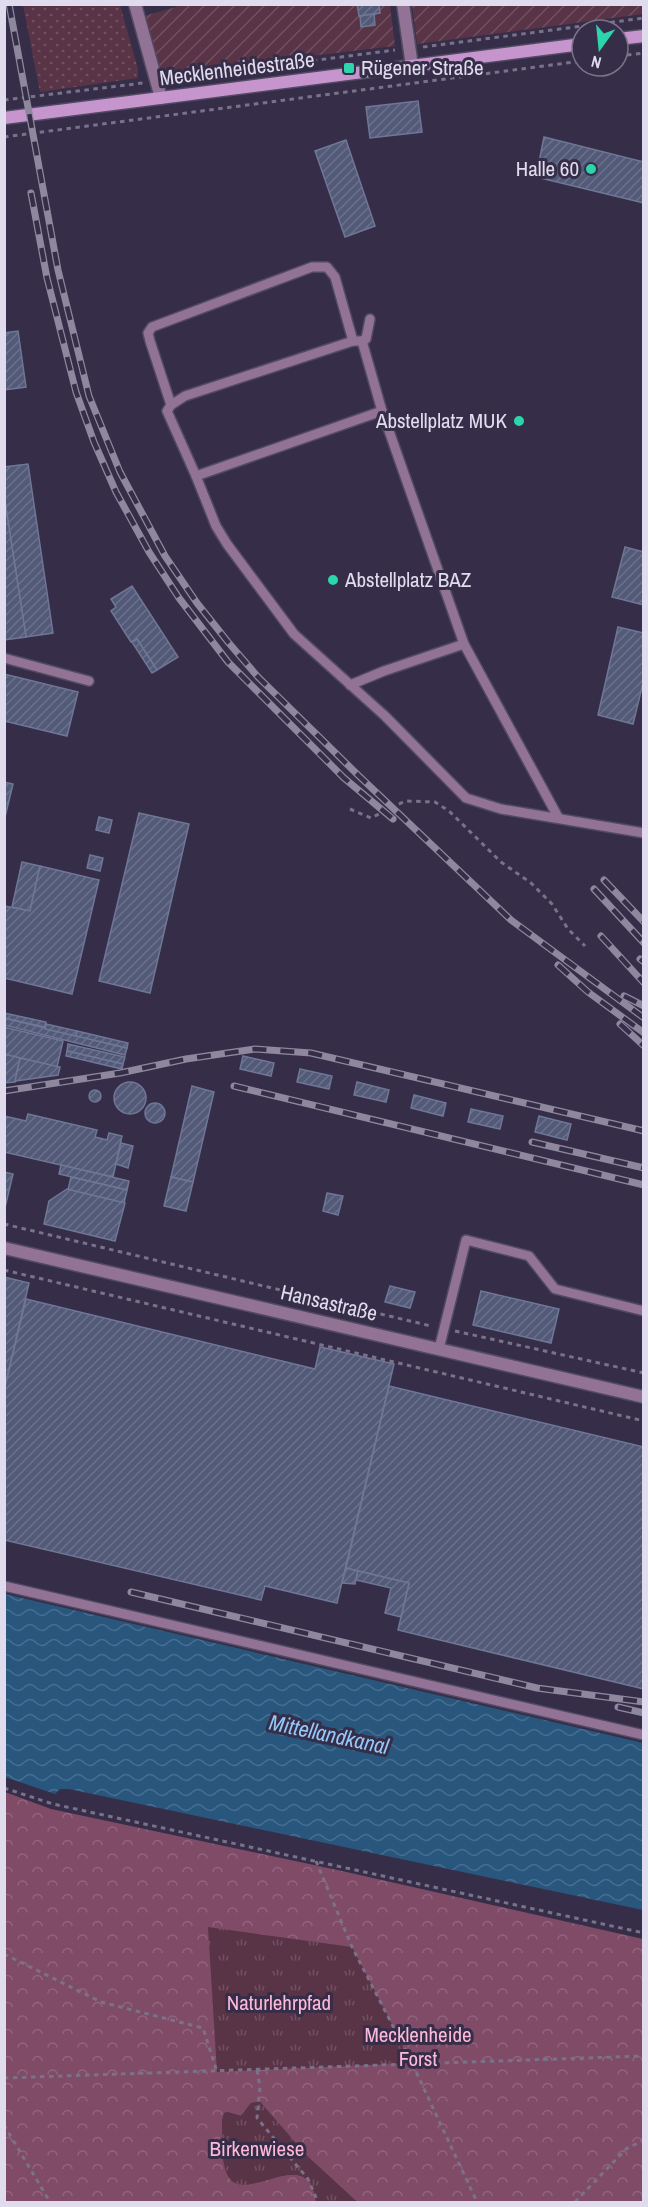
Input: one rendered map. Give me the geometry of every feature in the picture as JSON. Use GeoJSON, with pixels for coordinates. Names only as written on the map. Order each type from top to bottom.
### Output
{"type":"FeatureCollection","features":[{"type":"Feature","properties":{"kind":"main road","name":"Mecklenheidestraße"},"geometry":{"type":"LineString","coordinates":[[4,118],[570,46]]}},
{"type":"Feature","properties":{"kind":"street"},"geometry":{"type":"LineString","coordinates":[[135,4],[161,98]]}},
{"type":"Feature","properties":{"kind":"street"},"geometry":{"type":"LineString","coordinates":[[403,4],[412,66]]}},
{"type":"Feature","properties":{"kind":"street","name":"Hansastraße"},"geometry":{"type":"LineString","coordinates":[[4,1248],[644,1397]]}},
{"type":"Feature","properties":{"kind":"lane"},"geometry":{"type":"LineString","coordinates":[[171,405],[148,333],[152,327],[312,267],[327,267],[335,277],[464,644],[558,817]]}},
{"type":"Feature","properties":{"kind":"lane"},"geometry":{"type":"LineString","coordinates":[[370,319],[366,339],[185,396],[171,405],[167,411],[216,526],[233,553],[294,634],[385,716],[466,798],[501,809],[644,833]]}},
{"type":"Feature","properties":{"kind":"lane"},"geometry":{"type":"LineString","coordinates":[[196,476],[382,411]]}},
{"type":"Feature","properties":{"kind":"lane"},"geometry":{"type":"LineString","coordinates":[[350,685],[384,670],[464,644]]}},
{"type":"Feature","properties":{"kind":"lane"},"geometry":{"type":"LineString","coordinates":[[4,658],[89,681]]}},
{"type":"Feature","properties":{"kind":"lane"},"geometry":{"type":"LineString","coordinates":[[439,1349],[466,1239],[530,1256],[555,1289],[644,1311]]}},
{"type":"Feature","properties":{"kind":"lane"},"geometry":{"type":"LineString","coordinates":[[4,1586],[644,1735]]}},
{"type":"Feature","properties":{"kind":"path"},"geometry":{"type":"LineString","coordinates":[[4,137],[570,63]]}},
{"type":"Feature","properties":{"kind":"path"},"geometry":{"type":"LineString","coordinates":[[4,100],[156,81]]}},
{"type":"Feature","properties":{"kind":"path"},"geometry":{"type":"LineString","coordinates":[[350,809],[371,818],[405,801],[435,802],[449,811],[501,862],[531,883],[552,904],[568,929],[585,945]]}},
{"type":"Feature","properties":{"kind":"path"},"geometry":{"type":"LineString","coordinates":[[4,1224],[644,1373]]}},
{"type":"Feature","properties":{"kind":"path"},"geometry":{"type":"LineString","coordinates":[[4,1270],[644,1421]]}},
{"type":"Feature","properties":{"kind":"path"},"geometry":{"type":"LineString","coordinates":[[4,1788],[53,1804],[644,1933]]}},
{"type":"Feature","properties":{"kind":"path"},"geometry":{"type":"LineString","coordinates":[[316,1861],[352,1947],[412,2063],[477,2202]]}},
{"type":"Feature","properties":{"kind":"path"},"geometry":{"type":"LineString","coordinates":[[4,1954],[101,2002],[203,2028],[217,2072]]}},
{"type":"Feature","properties":{"kind":"path"},"geometry":{"type":"LineString","coordinates":[[4,2079],[644,2055]]}},
{"type":"Feature","properties":{"kind":"path"},"geometry":{"type":"LineString","coordinates":[[257,2070],[260,2087],[257,2118],[308,2179],[318,2202]]}},
{"type":"Feature","properties":{"kind":"path"},"geometry":{"type":"LineString","coordinates":[[4,2125],[50,2202]]}},
{"type":"Feature","properties":{"kind":"path"},"geometry":{"type":"LineString","coordinates":[[575,2202],[626,2150],[644,2140]]}},
{"type":"Feature","properties":{"kind":"green space"},"geometry":{"type":"Polygon","coordinates":[[[175,4],[390,5],[395,46],[161,74],[144,16],[176,7],[175,4]]]}},
{"type":"Feature","properties":{"kind":"green space"},"geometry":{"type":"Polygon","coordinates":[[[643,4],[643,14],[613,18],[570,18],[570,24],[417,44],[412,5],[643,4]]]}},
{"type":"Feature","properties":{"kind":"green space"},"geometry":{"type":"Polygon","coordinates":[[[23,5],[120,5],[138,69],[138,78],[40,92],[23,5]]]}},
{"type":"Feature","properties":{"kind":"green space","name":"Mecklenheide Forst"},"geometry":{"type":"Polygon","coordinates":[[[5,1792],[51,1809],[342,1871],[643,1939],[643,2202],[357,2202],[307,2156],[260,2102],[251,2103],[241,2116],[227,2112],[222,2120],[227,2174],[236,2182],[248,2184],[290,2175],[302,2176],[311,2184],[316,2202],[5,2202],[5,1792]]]}},
{"type":"Feature","properties":{"kind":"green space","name":"Naturlehrpfad"},"geometry":{"type":"Polygon","coordinates":[[[208,1927],[352,1947],[412,2063],[217,2072],[208,1927]]]}},
{"type":"Feature","properties":{"kind":"green space","name":"Birkenwiese"},"geometry":{"type":"Polygon","coordinates":[[[260,2102],[307,2156],[357,2202],[316,2202],[311,2185],[302,2176],[277,2177],[250,2184],[239,2184],[230,2179],[224,2166],[222,2151],[224,2113],[241,2116],[251,2103],[260,2102]]]}},
{"type":"Feature","properties":{"kind":"water","name":"Mittellandkanal"},"geometry":{"type":"Polygon","coordinates":[[[5,1594],[643,1743],[643,1910],[69,1789],[60,1789],[55,1794],[5,1777],[5,1594]]]}},
{"type":"Feature","properties":{"kind":"building"},"geometry":{"type":"Polygon","coordinates":[[[357,4],[379,4],[380,13],[359,16],[357,4]]]}},
{"type":"Feature","properties":{"kind":"building"},"geometry":{"type":"Polygon","coordinates":[[[374,14],[375,25],[361,27],[360,16],[374,14]]]}},
{"type":"Feature","properties":{"kind":"building"},"geometry":{"type":"Polygon","coordinates":[[[418,101],[422,132],[370,138],[366,107],[418,101]]]}},
{"type":"Feature","properties":{"kind":"building","name":"Halle 60"},"geometry":{"type":"Polygon","coordinates":[[[544,137],[644,162],[644,203],[536,177],[544,137]]]}},
{"type":"Feature","properties":{"kind":"building"},"geometry":{"type":"Polygon","coordinates":[[[346,140],[375,226],[345,237],[315,151],[346,140]]]}},
{"type":"Feature","properties":{"kind":"building"},"geometry":{"type":"Polygon","coordinates":[[[18,331],[26,387],[4,390],[4,333],[18,331]]]}},
{"type":"Feature","properties":{"kind":"building"},"geometry":{"type":"Polygon","coordinates":[[[28,464],[53,633],[26,637],[4,495],[4,467],[28,464]]]}},
{"type":"Feature","properties":{"kind":"building"},"geometry":{"type":"Polygon","coordinates":[[[4,495],[26,637],[4,640],[4,495]]]}},
{"type":"Feature","properties":{"kind":"building"},"geometry":{"type":"Polygon","coordinates":[[[625,547],[644,552],[644,605],[612,597],[625,547]]]}},
{"type":"Feature","properties":{"kind":"building"},"geometry":{"type":"Polygon","coordinates":[[[132,586],[178,657],[157,670],[137,639],[131,642],[111,611],[116,607],[111,599],[132,586]]]}},
{"type":"Feature","properties":{"kind":"building"},"geometry":{"type":"Polygon","coordinates":[[[618,627],[644,633],[644,679],[633,724],[598,715],[618,627]]]}},
{"type":"Feature","properties":{"kind":"building"},"geometry":{"type":"Polygon","coordinates":[[[137,639],[157,670],[152,673],[132,642],[137,639]]]}},
{"type":"Feature","properties":{"kind":"building"},"geometry":{"type":"Polygon","coordinates":[[[4,674],[78,692],[67,736],[4,721],[4,674]]]}},
{"type":"Feature","properties":{"kind":"building"},"geometry":{"type":"Polygon","coordinates":[[[4,782],[13,784],[4,821],[4,782]]]}},
{"type":"Feature","properties":{"kind":"building"},"geometry":{"type":"Polygon","coordinates":[[[139,813],[189,824],[150,993],[99,981],[139,813]]]}},
{"type":"Feature","properties":{"kind":"building"},"geometry":{"type":"Polygon","coordinates":[[[99,817],[112,820],[109,833],[96,830],[99,817]]]}},
{"type":"Feature","properties":{"kind":"building"},"geometry":{"type":"Polygon","coordinates":[[[90,855],[103,858],[100,871],[87,868],[90,855]]]}},
{"type":"Feature","properties":{"kind":"building"},"geometry":{"type":"Polygon","coordinates":[[[22,862],[40,866],[30,911],[12,907],[22,862]]]}},
{"type":"Feature","properties":{"kind":"building"},"geometry":{"type":"Polygon","coordinates":[[[40,866],[99,880],[72,994],[4,978],[4,906],[30,911],[40,866]]]}},
{"type":"Feature","properties":{"kind":"building"},"geometry":{"type":"Polygon","coordinates":[[[4,1013],[46,1022],[45,1027],[4,1018],[4,1013]]]}},
{"type":"Feature","properties":{"kind":"building"},"geometry":{"type":"Polygon","coordinates":[[[4,1018],[127,1048],[125,1055],[4,1025],[4,1018]]]}},
{"type":"Feature","properties":{"kind":"building"},"geometry":{"type":"Polygon","coordinates":[[[46,1024],[77,1031],[76,1036],[45,1029],[46,1024]]]}},
{"type":"Feature","properties":{"kind":"building"},"geometry":{"type":"Polygon","coordinates":[[[4,1027],[63,1041],[57,1067],[4,1054],[4,1027]]]}},
{"type":"Feature","properties":{"kind":"building"},"geometry":{"type":"Polygon","coordinates":[[[77,1031],[128,1043],[127,1048],[76,1036],[77,1031]]]}},
{"type":"Feature","properties":{"kind":"building"},"geometry":{"type":"Polygon","coordinates":[[[68,1044],[125,1057],[123,1064],[67,1051],[68,1044]]]}},
{"type":"Feature","properties":{"kind":"building"},"geometry":{"type":"Polygon","coordinates":[[[67,1051],[123,1064],[122,1069],[66,1056],[67,1051]]]}},
{"type":"Feature","properties":{"kind":"building"},"geometry":{"type":"Polygon","coordinates":[[[4,1054],[20,1058],[15,1082],[4,1083],[4,1054]]]}},
{"type":"Feature","properties":{"kind":"building"},"geometry":{"type":"Polygon","coordinates":[[[243,1056],[274,1063],[271,1076],[240,1069],[243,1056]]]}},
{"type":"Feature","properties":{"kind":"building"},"geometry":{"type":"Polygon","coordinates":[[[20,1058],[60,1067],[58,1075],[15,1081],[20,1058]]]}},
{"type":"Feature","properties":{"kind":"building"},"geometry":{"type":"Polygon","coordinates":[[[300,1069],[332,1076],[329,1089],[297,1082],[300,1069]]]}},
{"type":"Feature","properties":{"kind":"building"},"geometry":{"type":"Polygon","coordinates":[[[130,1082],[141,1087],[146,1098],[141,1109],[130,1114],[119,1109],[114,1098],[119,1087],[130,1082]]]}},
{"type":"Feature","properties":{"kind":"building"},"geometry":{"type":"Polygon","coordinates":[[[357,1082],[389,1090],[386,1102],[354,1095],[357,1082]]]}},
{"type":"Feature","properties":{"kind":"building"},"geometry":{"type":"Polygon","coordinates":[[[192,1086],[214,1092],[193,1182],[171,1177],[192,1086]]]}},
{"type":"Feature","properties":{"kind":"building"},"geometry":{"type":"Polygon","coordinates":[[[95,1090],[101,1096],[95,1102],[89,1096],[95,1090]]]}},
{"type":"Feature","properties":{"kind":"building"},"geometry":{"type":"Polygon","coordinates":[[[414,1095],[446,1103],[443,1116],[411,1108],[414,1095]]]}},
{"type":"Feature","properties":{"kind":"building"},"geometry":{"type":"Polygon","coordinates":[[[155,1103],[162,1106],[165,1113],[162,1120],[155,1123],[148,1120],[145,1113],[148,1106],[155,1103]]]}},
{"type":"Feature","properties":{"kind":"building"},"geometry":{"type":"Polygon","coordinates":[[[471,1109],[503,1116],[500,1129],[468,1122],[471,1109]]]}},
{"type":"Feature","properties":{"kind":"building"},"geometry":{"type":"Polygon","coordinates":[[[28,1114],[97,1130],[95,1137],[107,1140],[109,1133],[122,1136],[113,1177],[4,1152],[4,1116],[26,1121],[28,1114]]]}},
{"type":"Feature","properties":{"kind":"building"},"geometry":{"type":"Polygon","coordinates":[[[539,1116],[571,1124],[567,1140],[535,1132],[539,1116]]]}},
{"type":"Feature","properties":{"kind":"building"},"geometry":{"type":"Polygon","coordinates":[[[121,1143],[133,1146],[128,1168],[116,1164],[121,1143]]]}},
{"type":"Feature","properties":{"kind":"building"},"geometry":{"type":"Polygon","coordinates":[[[61,1165],[129,1181],[127,1190],[59,1174],[61,1165]]]}},
{"type":"Feature","properties":{"kind":"building"},"geometry":{"type":"Polygon","coordinates":[[[4,1172],[13,1174],[4,1212],[4,1172]]]}},
{"type":"Feature","properties":{"kind":"building"},"geometry":{"type":"Polygon","coordinates":[[[71,1177],[127,1190],[124,1203],[68,1190],[71,1177]]]}},
{"type":"Feature","properties":{"kind":"building"},"geometry":{"type":"Polygon","coordinates":[[[171,1177],[193,1182],[186,1211],[164,1206],[171,1177]]]}},
{"type":"Feature","properties":{"kind":"building"},"geometry":{"type":"Polygon","coordinates":[[[67,1189],[125,1203],[115,1241],[44,1224],[49,1201],[67,1189]]]}},
{"type":"Feature","properties":{"kind":"building"},"geometry":{"type":"Polygon","coordinates":[[[327,1193],[343,1196],[338,1215],[323,1211],[327,1193]]]}},
{"type":"Feature","properties":{"kind":"building"},"geometry":{"type":"Polygon","coordinates":[[[4,1277],[29,1283],[4,1391],[4,1277]]]}},
{"type":"Feature","properties":{"kind":"building"},"geometry":{"type":"Polygon","coordinates":[[[390,1286],[415,1292],[410,1308],[385,1302],[390,1286]]]}},
{"type":"Feature","properties":{"kind":"building"},"geometry":{"type":"Polygon","coordinates":[[[481,1291],[559,1309],[551,1343],[473,1325],[481,1291]]]}},
{"type":"Feature","properties":{"kind":"building"},"geometry":{"type":"Polygon","coordinates":[[[26,1299],[315,1369],[320,1347],[394,1364],[337,1603],[265,1586],[261,1600],[4,1540],[4,1391],[26,1299]]]}},
{"type":"Feature","properties":{"kind":"building"},"geometry":{"type":"Polygon","coordinates":[[[389,1386],[644,1447],[644,1689],[398,1630],[409,1583],[346,1568],[389,1386]]]}},
{"type":"Feature","properties":{"kind":"building"},"geometry":{"type":"Polygon","coordinates":[[[346,1568],[358,1571],[355,1584],[342,1583],[346,1568]]]}},
{"type":"Feature","properties":{"kind":"building"},"geometry":{"type":"Polygon","coordinates":[[[358,1571],[409,1583],[401,1617],[385,1613],[391,1588],[356,1580],[358,1571]]]}},
{"type":"Feature","properties":{"kind":"railway"},"geometry":{"type":"LineString","coordinates":[[9,4],[58,270],[89,396],[120,472],[165,556],[197,603],[258,677],[359,776],[511,920],[644,1018]]}},
{"type":"Feature","properties":{"kind":"railway"},"geometry":{"type":"LineString","coordinates":[[31,193],[47,278],[76,392],[94,442],[116,492],[149,552],[179,598],[228,662],[344,778],[393,819]]}},
{"type":"Feature","properties":{"kind":"railway"},"geometry":{"type":"LineString","coordinates":[[604,880],[644,922]]}},
{"type":"Feature","properties":{"kind":"railway"},"geometry":{"type":"LineString","coordinates":[[594,889],[644,943]]}},
{"type":"Feature","properties":{"kind":"railway"},"geometry":{"type":"LineString","coordinates":[[601,936],[644,983]]}},
{"type":"Feature","properties":{"kind":"railway"},"geometry":{"type":"LineString","coordinates":[[640,959],[644,962]]}},
{"type":"Feature","properties":{"kind":"railway"},"geometry":{"type":"LineString","coordinates":[[558,965],[588,992],[644,1033]]}},
{"type":"Feature","properties":{"kind":"railway"},"geometry":{"type":"LineString","coordinates":[[624,996],[644,1006]]}},
{"type":"Feature","properties":{"kind":"railway"},"geometry":{"type":"LineString","coordinates":[[620,1024],[644,1046]]}},
{"type":"Feature","properties":{"kind":"railway"},"geometry":{"type":"LineString","coordinates":[[4,1091],[255,1049],[311,1053],[644,1131]]}},
{"type":"Feature","properties":{"kind":"railway"},"geometry":{"type":"LineString","coordinates":[[234,1086],[644,1185]]}},
{"type":"Feature","properties":{"kind":"railway"},"geometry":{"type":"LineString","coordinates":[[532,1142],[644,1168]]}},
{"type":"Feature","properties":{"kind":"railway"},"geometry":{"type":"LineString","coordinates":[[131,1592],[537,1688],[644,1702]]}},
{"type":"Feature","properties":{"kind":"railway"},"geometry":{"type":"LineString","coordinates":[[618,1707],[644,1713]]}},
{"type":"Feature","properties":{"kind":"place","name":"Rügener Straße"},"geometry":{"type":"Point","coordinates":[349,68]}},
{"type":"Feature","properties":{"kind":"place","name":"Halle 60"},"geometry":{"type":"Point","coordinates":[591,169]}},
{"type":"Feature","properties":{"kind":"place","name":"Abstellplatz MUK"},"geometry":{"type":"Point","coordinates":[519,421]}},
{"type":"Feature","properties":{"kind":"place","name":"Abstellplatz BAZ"},"geometry":{"type":"Point","coordinates":[333,580]}}]}
